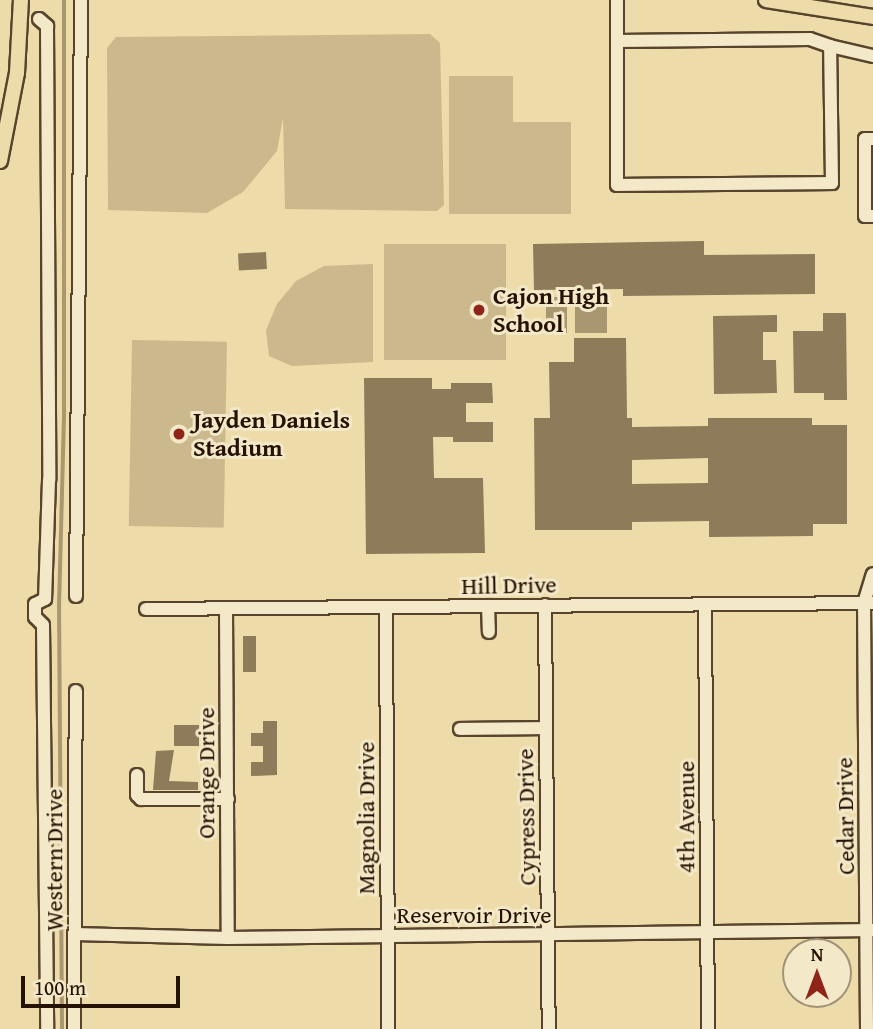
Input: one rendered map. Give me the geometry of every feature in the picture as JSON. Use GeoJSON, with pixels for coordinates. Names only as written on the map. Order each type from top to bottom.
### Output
{"type":"FeatureCollection","features":[{"type":"Feature","properties":{"kind":"main road"},"geometry":{"type":"LineString","coordinates":[[0,161],[18,73],[21,0]]}},
{"type":"Feature","properties":{"kind":"main road"},"geometry":{"type":"LineString","coordinates":[[766,0],[873,17]]}},
{"type":"Feature","properties":{"kind":"street"},"geometry":{"type":"LineString","coordinates":[[76,596],[81,0]]}},
{"type":"Feature","properties":{"kind":"street"},"geometry":{"type":"LineString","coordinates":[[617,0],[617,185],[832,183],[830,46]]}},
{"type":"Feature","properties":{"kind":"street"},"geometry":{"type":"LineString","coordinates":[[39,19],[47,26],[49,480],[45,599],[35,604],[35,617],[43,625],[47,1029]]}},
{"type":"Feature","properties":{"kind":"street"},"geometry":{"type":"LineString","coordinates":[[617,41],[810,39],[873,56]]}},
{"type":"Feature","properties":{"kind":"street"},"geometry":{"type":"LineString","coordinates":[[873,139],[865,139],[865,216],[873,216]]}},
{"type":"Feature","properties":{"kind":"street","name":"Cedar Drive"},"geometry":{"type":"LineString","coordinates":[[867,1029],[870,930],[868,603],[873,574]]}},
{"type":"Feature","properties":{"kind":"street","name":"Hill Drive"},"geometry":{"type":"LineString","coordinates":[[146,609],[868,603]]}},
{"type":"Feature","properties":{"kind":"street","name":"4th Avenue"},"geometry":{"type":"LineString","coordinates":[[705,604],[708,1029]]}},
{"type":"Feature","properties":{"kind":"street","name":"Cypress Drive"},"geometry":{"type":"LineString","coordinates":[[545,605],[549,1029]]}},
{"type":"Feature","properties":{"kind":"street"},"geometry":{"type":"LineString","coordinates":[[488,606],[489,632]]}},
{"type":"Feature","properties":{"kind":"street","name":"Magnolia Drive"},"geometry":{"type":"LineString","coordinates":[[386,607],[388,1029]]}},
{"type":"Feature","properties":{"kind":"street","name":"Orange Drive"},"geometry":{"type":"LineString","coordinates":[[226,608],[228,938]]}},
{"type":"Feature","properties":{"kind":"street","name":"Western Drive"},"geometry":{"type":"LineString","coordinates":[[74,1029],[76,691]]}},
{"type":"Feature","properties":{"kind":"street"},"geometry":{"type":"LineString","coordinates":[[460,729],[546,728]]}},
{"type":"Feature","properties":{"kind":"street"},"geometry":{"type":"LineString","coordinates":[[137,775],[137,795],[141,799],[228,799]]}},
{"type":"Feature","properties":{"kind":"street","name":"Reservoir Drive"},"geometry":{"type":"LineString","coordinates":[[75,934],[228,938],[870,930]]}},
{"type":"Feature","properties":{"kind":"shaded area"},"geometry":{"type":"Polygon","coordinates":[[[430,34],[440,43],[444,205],[437,211],[285,209],[283,118],[277,151],[243,192],[207,213],[108,210],[107,48],[116,37],[430,34]]]}},
{"type":"Feature","properties":{"kind":"shaded area"},"geometry":{"type":"Polygon","coordinates":[[[449,76],[513,76],[513,122],[571,122],[571,214],[449,214],[449,76]]]}},
{"type":"Feature","properties":{"kind":"shaded area"},"geometry":{"type":"Polygon","coordinates":[[[384,244],[506,244],[506,360],[384,360],[384,244]]]}},
{"type":"Feature","properties":{"kind":"shaded area"},"geometry":{"type":"Polygon","coordinates":[[[373,264],[373,362],[292,366],[269,356],[266,330],[277,304],[296,281],[324,266],[373,264]]]}},
{"type":"Feature","properties":{"kind":"shaded area"},"geometry":{"type":"Polygon","coordinates":[[[575,296],[607,296],[607,333],[575,333],[575,296]]]}},
{"type":"Feature","properties":{"kind":"shaded area"},"geometry":{"type":"Polygon","coordinates":[[[546,297],[567,297],[567,333],[546,333],[546,297]]]}},
{"type":"Feature","properties":{"kind":"shaded area","name":"Jayden Daniels Stadium"},"geometry":{"type":"Polygon","coordinates":[[[132,340],[227,342],[224,528],[129,526],[132,340]]]}},
{"type":"Feature","properties":{"kind":"building"},"geometry":{"type":"Polygon","coordinates":[[[704,241],[704,255],[815,254],[815,294],[623,296],[623,289],[534,290],[533,244],[704,241]]]}},
{"type":"Feature","properties":{"kind":"building"},"geometry":{"type":"Polygon","coordinates":[[[266,252],[267,269],[239,270],[238,253],[266,252]]]}},
{"type":"Feature","properties":{"kind":"building"},"geometry":{"type":"Polygon","coordinates":[[[823,313],[846,313],[847,400],[824,400],[824,393],[794,393],[793,331],[823,331],[823,313]]]}},
{"type":"Feature","properties":{"kind":"building"},"geometry":{"type":"Polygon","coordinates":[[[777,315],[777,332],[763,332],[763,360],[776,360],[777,393],[714,394],[713,316],[777,315]]]}},
{"type":"Feature","properties":{"kind":"building"},"geometry":{"type":"Polygon","coordinates":[[[574,338],[626,338],[627,418],[632,418],[632,427],[708,426],[708,418],[812,418],[812,425],[847,425],[847,524],[813,524],[813,536],[709,537],[709,521],[632,522],[632,530],[535,530],[534,418],[550,418],[549,362],[574,362],[574,338]],[[708,458],[632,460],[632,484],[708,483],[708,458]]]}},
{"type":"Feature","properties":{"kind":"building"},"geometry":{"type":"Polygon","coordinates":[[[364,378],[432,378],[432,389],[451,389],[451,383],[492,383],[493,403],[466,403],[466,422],[493,422],[493,442],[453,442],[453,437],[433,437],[434,478],[483,478],[485,553],[366,554],[364,378]]]}},
{"type":"Feature","properties":{"kind":"building"},"geometry":{"type":"Polygon","coordinates":[[[243,636],[256,636],[256,672],[243,672],[243,636]]]}},
{"type":"Feature","properties":{"kind":"building"},"geometry":{"type":"Polygon","coordinates":[[[263,721],[277,721],[277,775],[251,776],[251,762],[263,762],[263,746],[251,746],[251,733],[263,733],[263,721]]]}},
{"type":"Feature","properties":{"kind":"building"},"geometry":{"type":"Polygon","coordinates":[[[174,725],[199,725],[199,746],[174,746],[174,725]]]}},
{"type":"Feature","properties":{"kind":"building"},"geometry":{"type":"Polygon","coordinates":[[[174,750],[169,781],[198,782],[198,790],[153,790],[156,751],[174,750]]]}},
{"type":"Feature","properties":{"kind":"waterway"},"geometry":{"type":"LineString","coordinates":[[62,1029],[59,607],[64,411],[64,0]]}},
{"type":"Feature","properties":{"kind":"place","name":"Cajon High School"},"geometry":{"type":"Point","coordinates":[479,310]}},
{"type":"Feature","properties":{"kind":"place","name":"Jayden Daniels Stadium"},"geometry":{"type":"Point","coordinates":[179,434]}}]}
